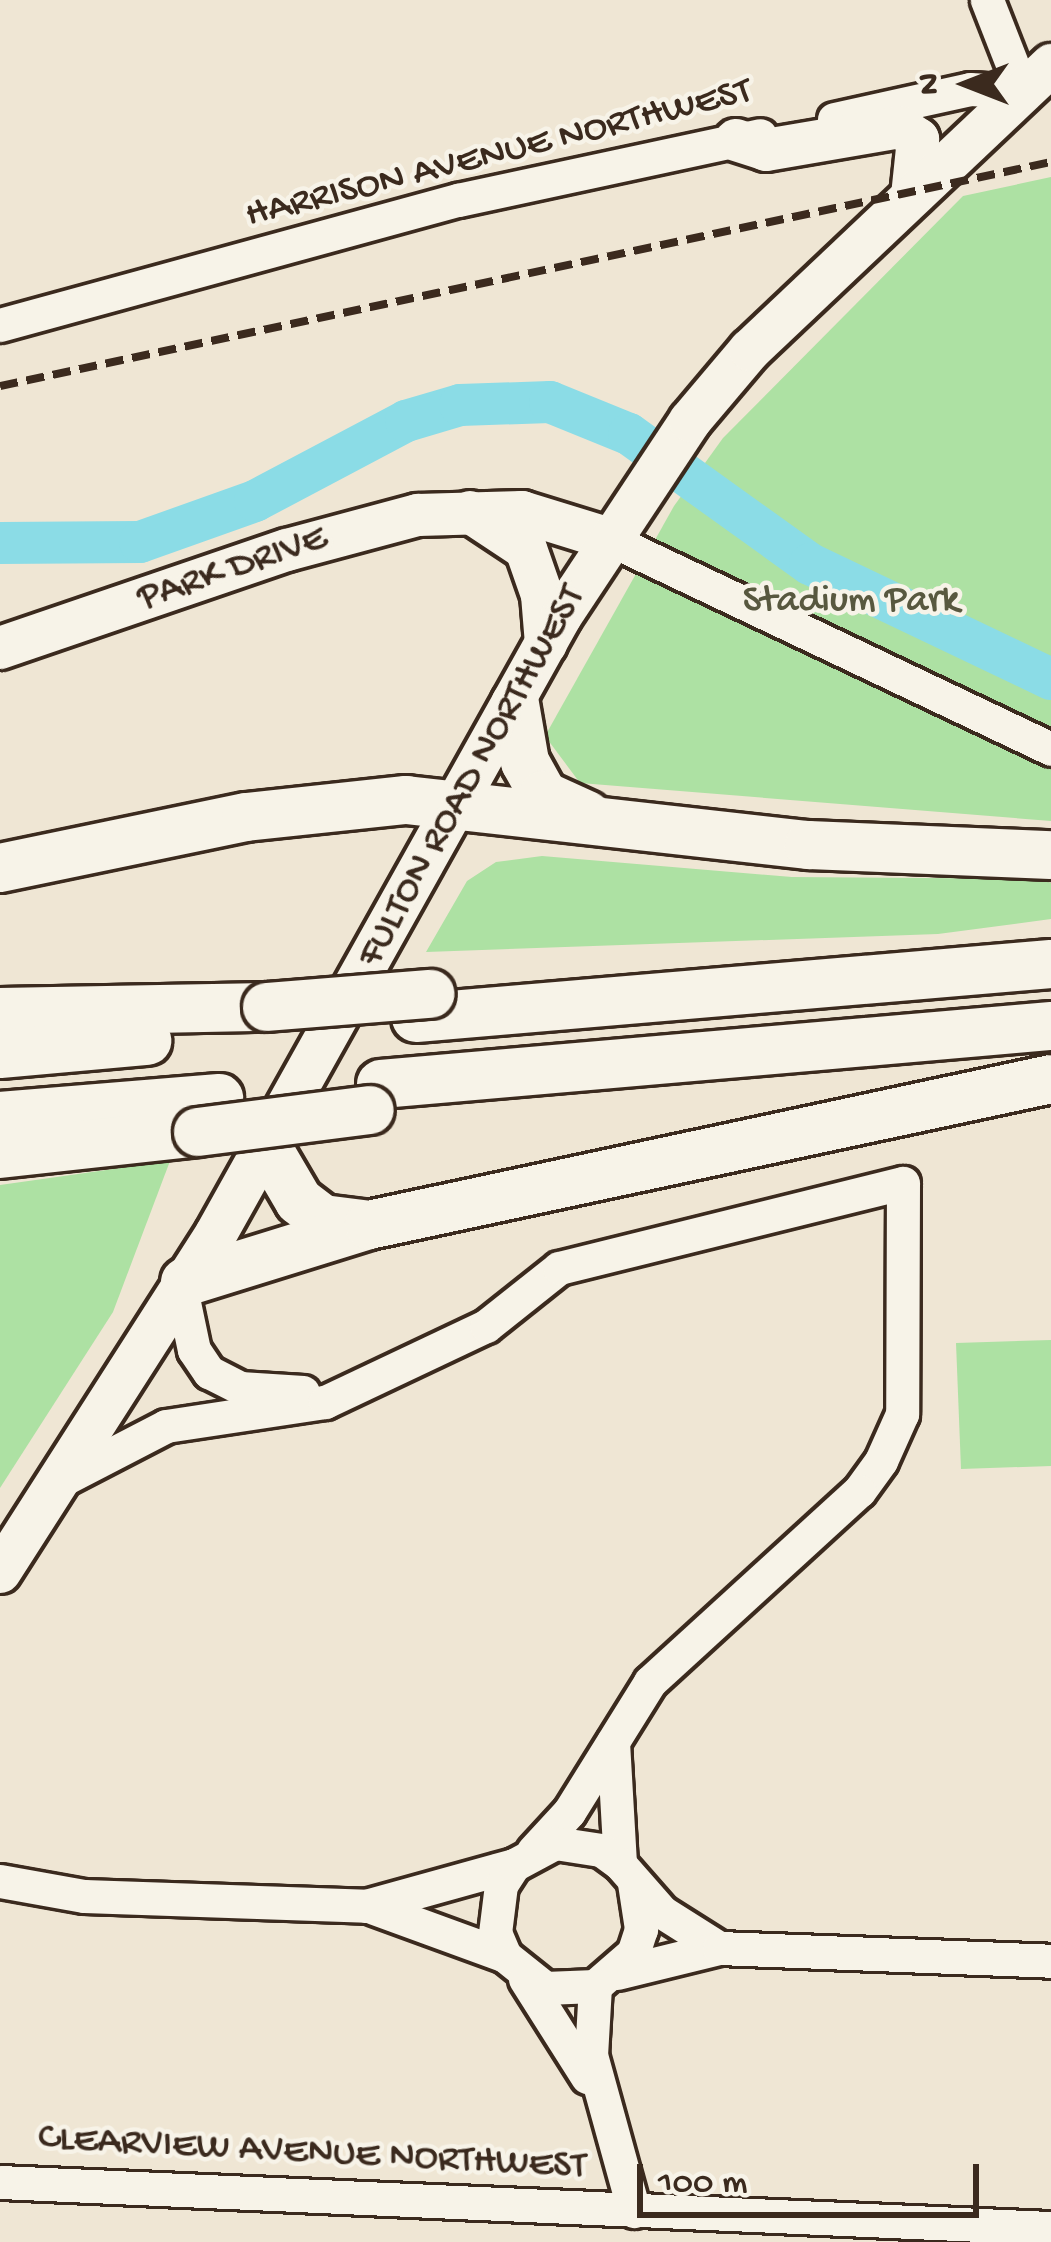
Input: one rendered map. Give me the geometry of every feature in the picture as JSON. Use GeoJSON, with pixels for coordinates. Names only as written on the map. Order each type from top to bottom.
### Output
{"type":"FeatureCollection","features":[{"type":"Feature","properties":{"kind":"highway"},"geometry":{"type":"LineString","coordinates":[[515,704],[524,762],[543,795],[597,820]]}},
{"type":"Feature","properties":{"kind":"highway"},"geometry":{"type":"LineString","coordinates":[[0,868],[348,801],[455,804],[808,844],[1051,855]]}},
{"type":"Feature","properties":{"kind":"highway"},"geometry":{"type":"LineString","coordinates":[[0,1054],[260,1019],[727,992],[1051,964]]}},
{"type":"Feature","properties":{"kind":"highway"},"geometry":{"type":"LineString","coordinates":[[0,1012],[260,1019]]}},
{"type":"Feature","properties":{"kind":"highway"},"geometry":{"type":"LineString","coordinates":[[0,1154],[208,1115],[725,1054],[1051,1026]]}},
{"type":"Feature","properties":{"kind":"highway"},"geometry":{"type":"LineString","coordinates":[[183,1285],[369,1225],[1051,1079]]}},
{"type":"Feature","properties":{"kind":"highway"},"geometry":{"type":"LineString","coordinates":[[0,1116],[208,1115]]}},
{"type":"Feature","properties":{"kind":"highway"},"geometry":{"type":"LineString","coordinates":[[268,1148],[299,1202],[323,1219],[369,1225]]}},
{"type":"Feature","properties":{"kind":"main road","name":"FULTON ROAD NORTHWEST"},"geometry":{"type":"LineString","coordinates":[[0,1572],[268,1148],[547,644],[617,528],[690,421],[750,350],[1037,78]]}},
{"type":"Feature","properties":{"kind":"main road"},"geometry":{"type":"LineString","coordinates":[[736,140],[766,150],[874,128],[909,130],[921,154],[912,196]]}},
{"type":"Feature","properties":{"kind":"main road"},"geometry":{"type":"LineString","coordinates":[[469,511],[526,549],[542,596],[547,644]]}},
{"type":"Feature","properties":{"kind":"main road","name":"PARK DRIVE"},"geometry":{"type":"LineString","coordinates":[[0,648],[367,525],[469,511],[617,528]]}},
{"type":"Feature","properties":{"kind":"street"},"geometry":{"type":"LineString","coordinates":[[987,0],[1037,78]]}},
{"type":"Feature","properties":{"kind":"street","name":"HARRISON AVENUE NORTHWEST"},"geometry":{"type":"LineString","coordinates":[[0,325],[438,205],[1037,78]]}},
{"type":"Feature","properties":{"kind":"street"},"geometry":{"type":"LineString","coordinates":[[617,528],[1051,749]]}},
{"type":"Feature","properties":{"kind":"street"},"geometry":{"type":"LineString","coordinates":[[60,1481],[153,1431],[228,1401],[340,1389],[486,1326],[559,1268],[903,1183],[902,1414],[881,1461],[860,1491],[650,1682],[569,1812],[524,1858],[494,1907],[514,1966],[599,2099]]}},
{"type":"Feature","properties":{"kind":"street"},"geometry":{"type":"LineString","coordinates":[[183,1285],[194,1350],[228,1401]]}},
{"type":"Feature","properties":{"kind":"street"},"geometry":{"type":"LineString","coordinates":[[614,1741],[627,1873],[641,1929],[606,1979],[589,2034],[599,2099],[634,2211]]}},
{"type":"Feature","properties":{"kind":"street"},"geometry":{"type":"LineString","coordinates":[[0,1881],[84,1896],[366,1906],[579,1843],[627,1873],[662,1912],[719,1948]]}},
{"type":"Feature","properties":{"kind":"street"},"geometry":{"type":"LineString","coordinates":[[366,1906],[570,1991],[719,1948],[1051,1961]]}},
{"type":"Feature","properties":{"kind":"street","name":"CLEARVIEW AVENUE NORTHWEST"},"geometry":{"type":"LineString","coordinates":[[0,2182],[634,2211],[751,2230],[1051,2228]]}},
{"type":"Feature","properties":{"kind":"green space","name":"Stadium Park"},"geometry":{"type":"Polygon","coordinates":[[[1051,177],[1051,821],[580,783],[545,736],[674,506],[723,438],[963,196],[1051,177]]]}},
{"type":"Feature","properties":{"kind":"green space"},"geometry":{"type":"Polygon","coordinates":[[[542,856],[792,877],[1040,879],[1051,883],[1051,919],[938,934],[426,952],[467,881],[496,862],[542,856]]]}},
{"type":"Feature","properties":{"kind":"green space"},"geometry":{"type":"Polygon","coordinates":[[[170,1161],[113,1312],[0,1488],[0,1185],[170,1161]]]}},
{"type":"Feature","properties":{"kind":"green space"},"geometry":{"type":"Polygon","coordinates":[[[1051,1340],[1051,1466],[961,1469],[956,1343],[1051,1340]]]}},
{"type":"Feature","properties":{"kind":"waterway"},"geometry":{"type":"LineString","coordinates":[[0,543],[140,542],[255,501],[406,421],[460,405],[550,402],[629,434],[810,564],[1051,679]]}},
{"type":"Feature","properties":{"kind":"railway"},"geometry":{"type":"LineString","coordinates":[[0,386],[1051,162]]}}]}
